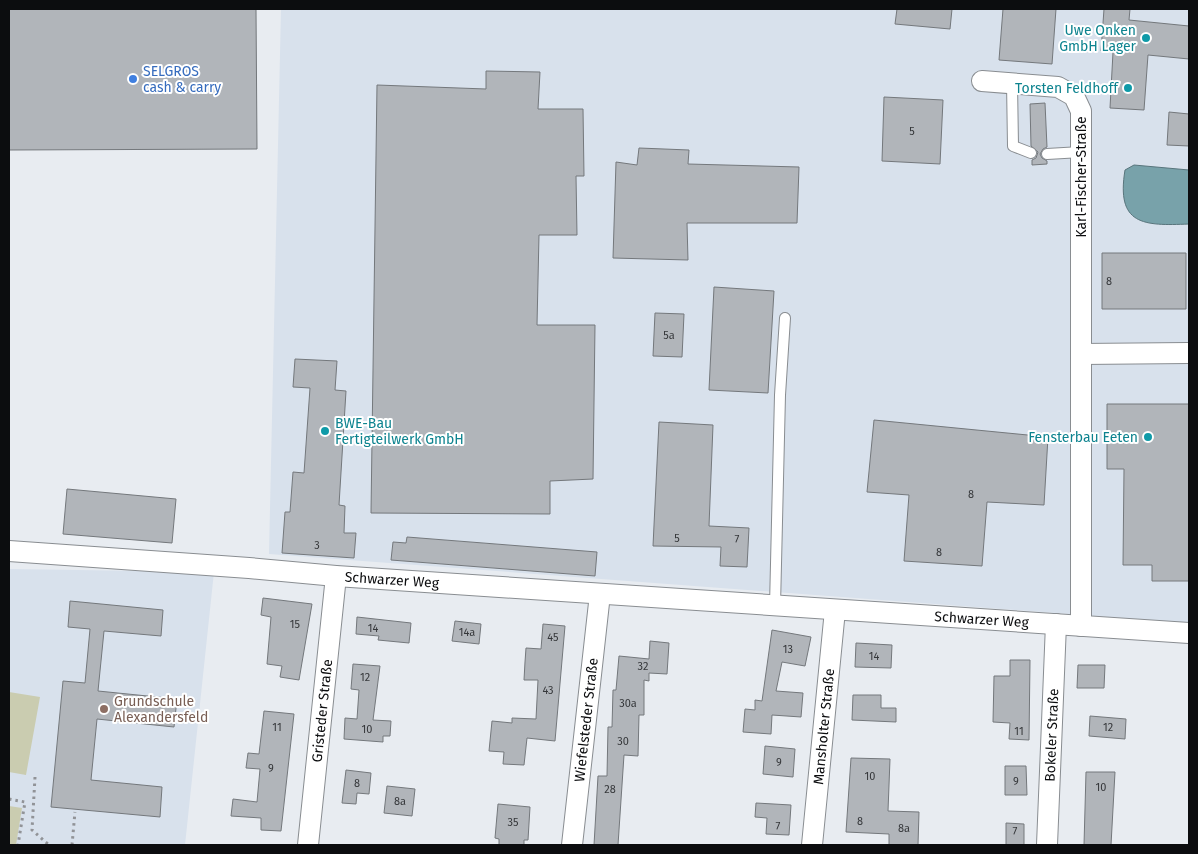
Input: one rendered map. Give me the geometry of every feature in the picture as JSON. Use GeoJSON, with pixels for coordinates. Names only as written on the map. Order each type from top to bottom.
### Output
{"type":"FeatureCollection","features":[{"type":"Feature","properties":{"kind":"street","name":"Karl-Fischer-Straße"},"geometry":{"type":"LineString","coordinates":[[982,80],[1058,87],[1074,96],[1080,110],[1081,626]]}},
{"type":"Feature","properties":{"kind":"street"},"geometry":{"type":"LineString","coordinates":[[1081,354],[1189,353]]}},
{"type":"Feature","properties":{"kind":"street","name":"Schwarzer Weg"},"geometry":{"type":"LineString","coordinates":[[9,551],[336,576],[1189,633]]}},
{"type":"Feature","properties":{"kind":"street","name":"Gristeder Straße"},"geometry":{"type":"LineString","coordinates":[[308,845],[336,576]]}},
{"type":"Feature","properties":{"kind":"street","name":"Wiefelsteder Straße"},"geometry":{"type":"LineString","coordinates":[[572,845],[600,594]]}},
{"type":"Feature","properties":{"kind":"street","name":"Mansholter Straße"},"geometry":{"type":"LineString","coordinates":[[812,845],[836,610]]}},
{"type":"Feature","properties":{"kind":"street","name":"Bokeler Straße"},"geometry":{"type":"LineString","coordinates":[[1047,845],[1056,624]]}},
{"type":"Feature","properties":{"kind":"lane"},"geometry":{"type":"LineString","coordinates":[[1012,83],[1013,146],[1032,153]]}},
{"type":"Feature","properties":{"kind":"lane"},"geometry":{"type":"LineString","coordinates":[[1047,154],[1081,152]]}},
{"type":"Feature","properties":{"kind":"lane"},"geometry":{"type":"LineString","coordinates":[[775,606],[780,395],[785,318]]}},
{"type":"Feature","properties":{"kind":"path"},"geometry":{"type":"LineString","coordinates":[[35,777],[32,830],[49,845]]}},
{"type":"Feature","properties":{"kind":"path"},"geometry":{"type":"LineString","coordinates":[[9,799],[24,802],[18,845]]}},
{"type":"Feature","properties":{"kind":"path"},"geometry":{"type":"LineString","coordinates":[[72,845],[75,812]]}},
{"type":"Feature","properties":{"kind":"shaded area"},"geometry":{"type":"Polygon","coordinates":[[[281,9],[1189,9],[1189,623],[269,554],[281,9]]]}},
{"type":"Feature","properties":{"kind":"shaded area","name":"Grundschule Alexandersfeld"},"geometry":{"type":"Polygon","coordinates":[[[9,569],[214,572],[185,845],[9,845],[9,569]]]}},
{"type":"Feature","properties":{"kind":"green space"},"geometry":{"type":"Polygon","coordinates":[[[9,692],[40,697],[26,775],[9,772],[9,692]]]}},
{"type":"Feature","properties":{"kind":"green space"},"geometry":{"type":"Polygon","coordinates":[[[9,806],[22,808],[16,845],[9,845],[9,806]]]}},
{"type":"Feature","properties":{"kind":"water"},"geometry":{"type":"Polygon","coordinates":[[[1134,165],[1189,170],[1189,224],[1173,225],[1146,222],[1136,218],[1129,212],[1123,188],[1125,170],[1134,165]]]}},
{"type":"Feature","properties":{"kind":"building","name":"SELGROS cash & carry"},"geometry":{"type":"Polygon","coordinates":[[[9,9],[256,9],[257,149],[9,150],[9,9]]]}},
{"type":"Feature","properties":{"kind":"building"},"geometry":{"type":"Polygon","coordinates":[[[897,9],[952,9],[950,29],[895,24],[897,9]]]}},
{"type":"Feature","properties":{"kind":"building"},"geometry":{"type":"Polygon","coordinates":[[[1003,9],[1056,9],[1052,64],[999,60],[1003,9]]]}},
{"type":"Feature","properties":{"kind":"building","name":"Uwe Onken GmbH Lager"},"geometry":{"type":"Polygon","coordinates":[[[1104,9],[1130,9],[1129,20],[1189,26],[1189,59],[1148,55],[1144,110],[1110,108],[1113,52],[1101,51],[1104,9]]]}},
{"type":"Feature","properties":{"kind":"building"},"geometry":{"type":"Polygon","coordinates":[[[486,71],[540,72],[538,109],[583,109],[584,176],[576,176],[577,235],[539,235],[537,325],[595,325],[593,479],[550,481],[550,514],[371,513],[377,85],[486,89],[486,71]]]}},
{"type":"Feature","properties":{"kind":"building"},"geometry":{"type":"Polygon","coordinates":[[[884,97],[943,100],[940,164],[882,161],[884,97]]]}},
{"type":"Feature","properties":{"kind":"building"},"geometry":{"type":"Polygon","coordinates":[[[1045,103],[1047,147],[1040,154],[1047,161],[1047,164],[1032,165],[1032,160],[1036,158],[1038,152],[1031,146],[1030,104],[1045,103]]]}},
{"type":"Feature","properties":{"kind":"building"},"geometry":{"type":"Polygon","coordinates":[[[1169,112],[1189,114],[1189,146],[1167,145],[1169,112]]]}},
{"type":"Feature","properties":{"kind":"building"},"geometry":{"type":"Polygon","coordinates":[[[639,148],[689,150],[688,164],[799,167],[797,223],[687,223],[688,260],[613,258],[616,162],[637,165],[639,148]]]}},
{"type":"Feature","properties":{"kind":"building"},"geometry":{"type":"Polygon","coordinates":[[[1102,253],[1186,253],[1186,309],[1102,309],[1102,253]]]}},
{"type":"Feature","properties":{"kind":"building"},"geometry":{"type":"Polygon","coordinates":[[[714,287],[774,291],[768,393],[709,390],[714,287]]]}},
{"type":"Feature","properties":{"kind":"building"},"geometry":{"type":"Polygon","coordinates":[[[655,313],[684,314],[682,357],[653,356],[655,313]]]}},
{"type":"Feature","properties":{"kind":"building","name":"BWE-Bau Fertigteilwerk GmbH"},"geometry":{"type":"Polygon","coordinates":[[[295,359],[337,361],[335,390],[346,391],[339,505],[345,506],[344,533],[356,533],[354,558],[282,553],[285,512],[290,512],[293,472],[304,473],[310,388],[293,387],[295,359]]]}},
{"type":"Feature","properties":{"kind":"building"},"geometry":{"type":"Polygon","coordinates":[[[1107,404],[1189,404],[1189,581],[1152,581],[1152,565],[1123,565],[1124,469],[1107,469],[1107,404]]]}},
{"type":"Feature","properties":{"kind":"building"},"geometry":{"type":"Polygon","coordinates":[[[874,420],[1048,437],[1044,505],[987,502],[982,566],[904,561],[909,495],[867,492],[874,420]]]}},
{"type":"Feature","properties":{"kind":"building"},"geometry":{"type":"Polygon","coordinates":[[[659,422],[713,425],[709,526],[749,528],[747,567],[720,566],[721,547],[653,546],[659,422]]]}},
{"type":"Feature","properties":{"kind":"building"},"geometry":{"type":"Polygon","coordinates":[[[67,489],[176,499],[172,543],[63,534],[67,489]]]}},
{"type":"Feature","properties":{"kind":"building"},"geometry":{"type":"Polygon","coordinates":[[[407,537],[597,552],[595,576],[391,560],[393,542],[406,543],[407,537]]]}},
{"type":"Feature","properties":{"kind":"building"},"geometry":{"type":"Polygon","coordinates":[[[263,598],[312,604],[299,680],[280,677],[282,666],[267,664],[271,617],[261,615],[263,598]]]}},
{"type":"Feature","properties":{"kind":"building","name":"Grundschule Alexandersfeld"},"geometry":{"type":"Polygon","coordinates":[[[70,601],[163,610],[161,636],[104,631],[98,691],[177,699],[174,727],[97,719],[91,780],[162,787],[160,817],[51,807],[63,681],[85,683],[90,629],[68,627],[70,601]]]}},
{"type":"Feature","properties":{"kind":"building"},"geometry":{"type":"Polygon","coordinates":[[[357,617],[411,623],[409,643],[378,640],[379,636],[356,634],[357,617]]]}},
{"type":"Feature","properties":{"kind":"building"},"geometry":{"type":"Polygon","coordinates":[[[455,621],[481,624],[479,644],[452,641],[455,621]]]}},
{"type":"Feature","properties":{"kind":"building"},"geometry":{"type":"Polygon","coordinates":[[[543,624],[565,626],[555,741],[527,738],[524,765],[503,764],[504,752],[489,751],[492,721],[512,723],[512,718],[536,719],[538,680],[524,680],[526,648],[541,649],[543,624]]]}},
{"type":"Feature","properties":{"kind":"building"},"geometry":{"type":"Polygon","coordinates":[[[772,630],[811,637],[805,666],[782,662],[776,691],[803,693],[801,717],[772,715],[771,734],[743,732],[745,709],[755,710],[755,700],[762,701],[772,630]]]}},
{"type":"Feature","properties":{"kind":"building"},"geometry":{"type":"Polygon","coordinates":[[[650,641],[669,643],[667,674],[649,673],[649,681],[644,680],[644,715],[639,715],[638,756],[624,755],[618,845],[594,845],[598,776],[607,776],[608,727],[612,727],[613,690],[616,690],[619,656],[649,659],[650,641]]]}},
{"type":"Feature","properties":{"kind":"building"},"geometry":{"type":"Polygon","coordinates":[[[856,643],[892,645],[891,668],[855,667],[856,643]]]}},
{"type":"Feature","properties":{"kind":"building"},"geometry":{"type":"Polygon","coordinates":[[[1010,660],[1030,660],[1029,740],[1009,739],[1010,723],[993,722],[994,676],[1010,676],[1010,660]]]}},
{"type":"Feature","properties":{"kind":"building"},"geometry":{"type":"Polygon","coordinates":[[[353,664],[380,666],[373,720],[391,721],[390,736],[383,736],[383,742],[344,739],[345,718],[357,719],[359,690],[351,689],[353,664]]]}},
{"type":"Feature","properties":{"kind":"building"},"geometry":{"type":"Polygon","coordinates":[[[1078,665],[1105,665],[1104,688],[1077,688],[1078,665]]]}},
{"type":"Feature","properties":{"kind":"building"},"geometry":{"type":"Polygon","coordinates":[[[853,695],[881,695],[881,708],[896,708],[896,722],[852,720],[853,695]]]}},
{"type":"Feature","properties":{"kind":"building"},"geometry":{"type":"Polygon","coordinates":[[[264,711],[294,714],[281,831],[261,830],[261,818],[231,816],[233,799],[257,802],[260,769],[246,768],[248,753],[259,754],[264,711]]]}},
{"type":"Feature","properties":{"kind":"building"},"geometry":{"type":"Polygon","coordinates":[[[1090,716],[1126,719],[1125,739],[1089,736],[1090,716]]]}},
{"type":"Feature","properties":{"kind":"building"},"geometry":{"type":"Polygon","coordinates":[[[765,746],[795,749],[793,777],[763,774],[765,746]]]}},
{"type":"Feature","properties":{"kind":"building"},"geometry":{"type":"Polygon","coordinates":[[[851,758],[890,759],[888,811],[919,812],[918,845],[889,845],[889,834],[846,832],[851,758]]]}},
{"type":"Feature","properties":{"kind":"building"},"geometry":{"type":"Polygon","coordinates":[[[1005,766],[1026,766],[1027,795],[1005,795],[1005,766]]]}},
{"type":"Feature","properties":{"kind":"building"},"geometry":{"type":"Polygon","coordinates":[[[346,770],[371,773],[369,794],[357,793],[356,804],[342,803],[346,770]]]}},
{"type":"Feature","properties":{"kind":"building"},"geometry":{"type":"Polygon","coordinates":[[[1086,772],[1115,772],[1111,845],[1084,845],[1086,772]]]}},
{"type":"Feature","properties":{"kind":"building"},"geometry":{"type":"Polygon","coordinates":[[[387,786],[415,789],[412,816],[384,813],[387,786]]]}},
{"type":"Feature","properties":{"kind":"building"},"geometry":{"type":"Polygon","coordinates":[[[756,803],[791,805],[789,835],[766,834],[767,818],[755,817],[756,803]]]}},
{"type":"Feature","properties":{"kind":"building"},"geometry":{"type":"Polygon","coordinates":[[[498,804],[530,807],[528,840],[524,840],[524,845],[499,845],[499,839],[495,838],[498,804]]]}},
{"type":"Feature","properties":{"kind":"building"},"geometry":{"type":"Polygon","coordinates":[[[1006,823],[1024,824],[1024,845],[1006,845],[1006,823]]]}},
{"type":"Feature","properties":{"kind":"place","name":"Uwe Onken GmbH Lager"},"geometry":{"type":"Point","coordinates":[1146,38]}},
{"type":"Feature","properties":{"kind":"place","name":"SELGROS cash & carry"},"geometry":{"type":"Point","coordinates":[133,79]}},
{"type":"Feature","properties":{"kind":"place","name":"Torsten Feldhoff"},"geometry":{"type":"Point","coordinates":[1128,88]}},
{"type":"Feature","properties":{"kind":"place","name":"BWE-Bau Fertigteilwerk GmbH"},"geometry":{"type":"Point","coordinates":[325,431]}},
{"type":"Feature","properties":{"kind":"place","name":"Fensterbau Eeten"},"geometry":{"type":"Point","coordinates":[1148,437]}},
{"type":"Feature","properties":{"kind":"place","name":"Grundschule Alexandersfeld"},"geometry":{"type":"Point","coordinates":[104,709]}}]}
